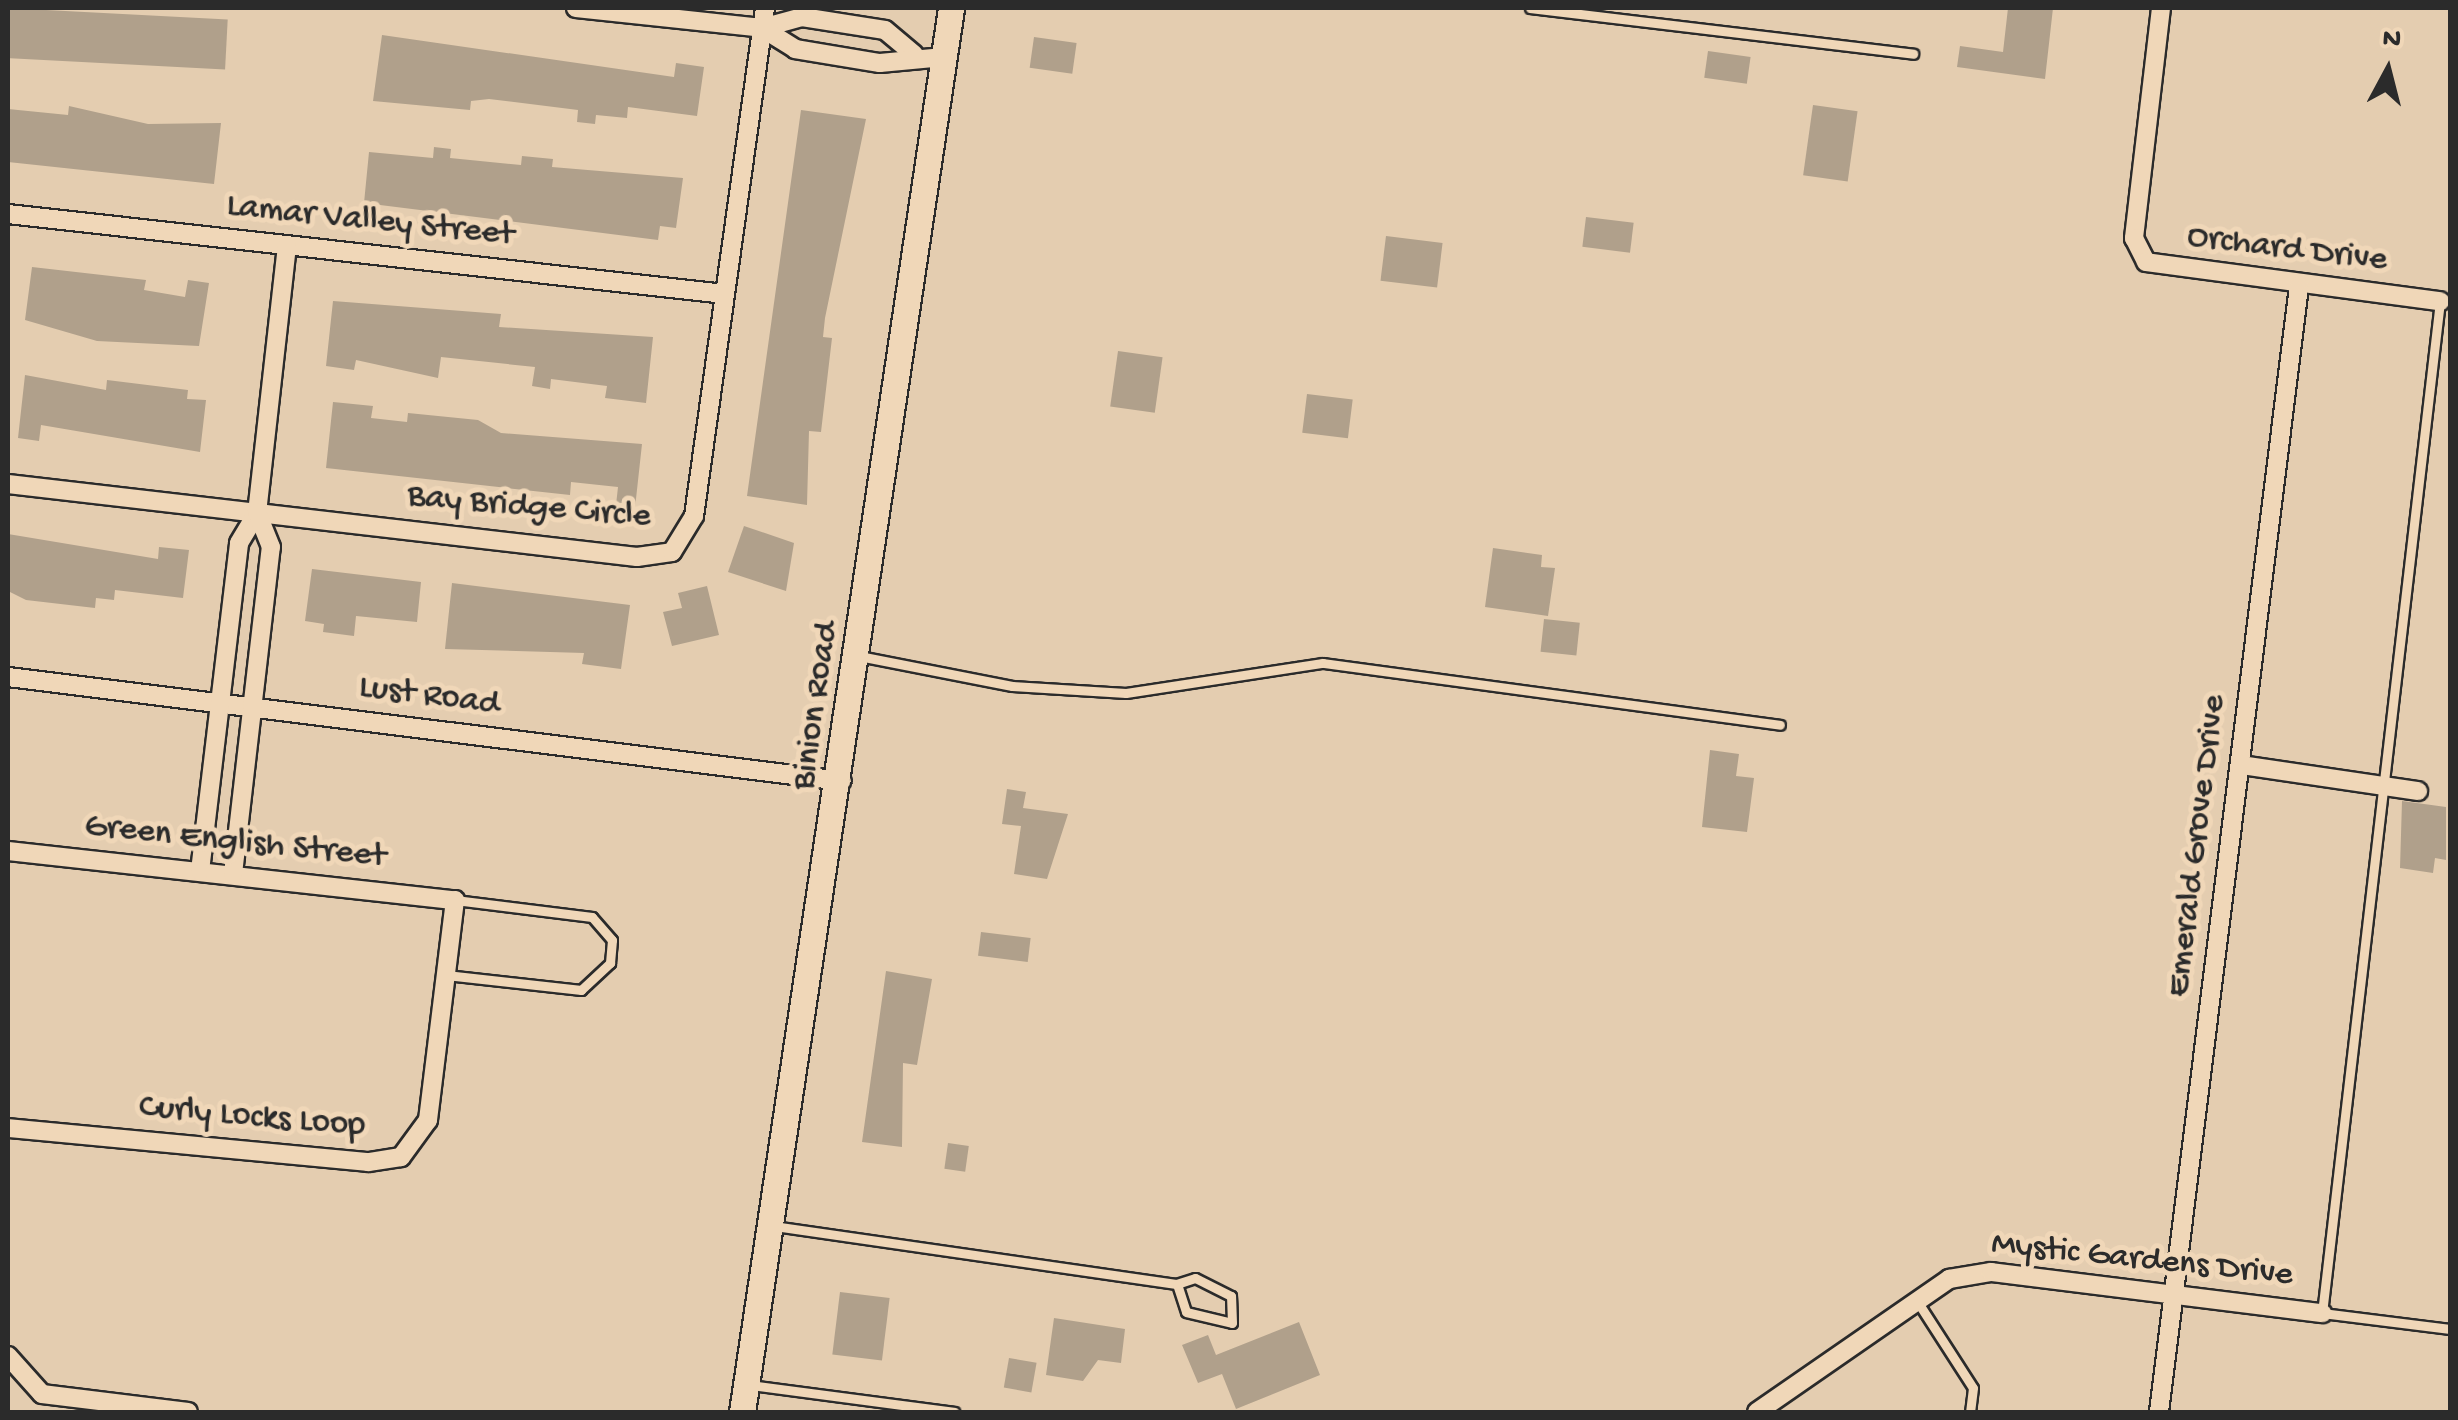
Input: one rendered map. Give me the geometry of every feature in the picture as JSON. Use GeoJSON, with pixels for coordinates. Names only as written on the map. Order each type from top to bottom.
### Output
{"type":"FeatureCollection","features":[{"type":"Feature","properties":{"kind":"main road","name":"Binion Road"},"geometry":{"type":"LineString","coordinates":[[742,1412],[842,781],[951,8]]}},
{"type":"Feature","properties":{"kind":"street"},"geometry":{"type":"LineString","coordinates":[[576,8],[762,28],[802,17],[885,30],[914,54]]}},
{"type":"Feature","properties":{"kind":"street","name":"Bay Bridge Circle"},"geometry":{"type":"LineString","coordinates":[[8,484],[638,557],[672,552],[694,516],[765,8]]}},
{"type":"Feature","properties":{"kind":"street","name":"Orchard Drive"},"geometry":{"type":"LineString","coordinates":[[2161,8],[2134,238],[2146,262],[2299,286],[2440,302]]}},
{"type":"Feature","properties":{"kind":"street"},"geometry":{"type":"LineString","coordinates":[[762,28],[795,49],[880,63],[914,54],[944,58]]}},
{"type":"Feature","properties":{"kind":"street","name":"Lamar Valley Street"},"geometry":{"type":"LineString","coordinates":[[8,214],[725,294]]}},
{"type":"Feature","properties":{"kind":"street"},"geometry":{"type":"LineString","coordinates":[[200,871],[238,543],[257,513],[287,246]]}},
{"type":"Feature","properties":{"kind":"street","name":"Emerald Grove Drive"},"geometry":{"type":"LineString","coordinates":[[2159,1412],[2177,1295],[2299,286]]}},
{"type":"Feature","properties":{"kind":"street"},"geometry":{"type":"LineString","coordinates":[[233,874],[270,547],[257,513]]}},
{"type":"Feature","properties":{"kind":"street","name":"Lust Road"},"geometry":{"type":"LineString","coordinates":[[8,677],[842,781]]}},
{"type":"Feature","properties":{"kind":"street"},"geometry":{"type":"LineString","coordinates":[[2241,765],[2418,791]]}},
{"type":"Feature","properties":{"kind":"street","name":"Green English Street"},"geometry":{"type":"LineString","coordinates":[[8,850],[455,900]]}},
{"type":"Feature","properties":{"kind":"street","name":"Curly Locks Loop"},"geometry":{"type":"LineString","coordinates":[[8,1128],[368,1162],[402,1156],[424,1136],[455,900]]}},
{"type":"Feature","properties":{"kind":"street","name":"Mystic Gardens Drive"},"geometry":{"type":"LineString","coordinates":[[1759,1412],[1948,1279],[1991,1272],[2322,1314]]}},
{"type":"Feature","properties":{"kind":"street"},"geometry":{"type":"LineString","coordinates":[[8,1356],[42,1394],[188,1412]]}},
{"type":"Feature","properties":{"kind":"lane"},"geometry":{"type":"LineString","coordinates":[[1530,8],[1913,54]]}},
{"type":"Feature","properties":{"kind":"lane"},"geometry":{"type":"LineString","coordinates":[[2440,302],[2322,1314],[2450,1329]]}},
{"type":"Feature","properties":{"kind":"lane"},"geometry":{"type":"LineString","coordinates":[[859,656],[1012,686],[1126,693],[1288,662],[1339,664],[1780,725]]}},
{"type":"Feature","properties":{"kind":"lane"},"geometry":{"type":"LineString","coordinates":[[446,975],[581,990],[610,963],[612,940],[592,917],[455,900]]}},
{"type":"Feature","properties":{"kind":"lane"},"geometry":{"type":"LineString","coordinates":[[772,1226],[1176,1284],[1194,1278],[1232,1296],[1232,1322],[1186,1312],[1176,1284]]}},
{"type":"Feature","properties":{"kind":"lane"},"geometry":{"type":"LineString","coordinates":[[1916,1301],[1973,1388],[1970,1412]]}},
{"type":"Feature","properties":{"kind":"lane"},"geometry":{"type":"LineString","coordinates":[[747,1384],[954,1412]]}},
{"type":"Feature","properties":{"kind":"building"},"geometry":{"type":"Polygon","coordinates":[[[8,8],[228,20],[225,69],[8,58],[8,8]]]}},
{"type":"Feature","properties":{"kind":"building"},"geometry":{"type":"Polygon","coordinates":[[[2008,8],[2053,8],[2045,79],[1957,67],[1960,46],[2003,52],[2008,8]]]}},
{"type":"Feature","properties":{"kind":"building"},"geometry":{"type":"Polygon","coordinates":[[[382,35],[674,77],[676,63],[704,67],[697,116],[628,107],[627,118],[596,115],[595,124],[577,122],[578,110],[489,99],[471,101],[470,110],[373,101],[382,35]]]}},
{"type":"Feature","properties":{"kind":"building"},"geometry":{"type":"Polygon","coordinates":[[[1034,37],[1077,43],[1072,74],[1030,68],[1034,37]]]}},
{"type":"Feature","properties":{"kind":"building"},"geometry":{"type":"Polygon","coordinates":[[[1708,51],[1751,57],[1747,84],[1704,78],[1708,51]]]}},
{"type":"Feature","properties":{"kind":"building"},"geometry":{"type":"Polygon","coordinates":[[[1813,105],[1858,111],[1848,182],[1803,175],[1813,105]]]}},
{"type":"Feature","properties":{"kind":"building"},"geometry":{"type":"Polygon","coordinates":[[[69,106],[148,124],[221,123],[214,184],[8,162],[8,109],[68,115],[69,106]]]}},
{"type":"Feature","properties":{"kind":"building"},"geometry":{"type":"Polygon","coordinates":[[[801,110],[866,119],[825,318],[823,337],[832,338],[821,432],[809,431],[807,505],[747,496],[801,110]]]}},
{"type":"Feature","properties":{"kind":"building"},"geometry":{"type":"Polygon","coordinates":[[[434,147],[451,149],[450,158],[521,165],[522,156],[553,159],[552,167],[683,178],[676,228],[660,226],[658,240],[364,203],[369,152],[433,158],[434,147]]]}},
{"type":"Feature","properties":{"kind":"building"},"geometry":{"type":"Polygon","coordinates":[[[1586,217],[1634,223],[1630,253],[1582,247],[1586,217]]]}},
{"type":"Feature","properties":{"kind":"building"},"geometry":{"type":"Polygon","coordinates":[[[1386,236],[1443,243],[1437,288],[1381,281],[1386,236]]]}},
{"type":"Feature","properties":{"kind":"building"},"geometry":{"type":"Polygon","coordinates":[[[32,267],[146,280],[144,290],[185,297],[188,280],[209,283],[199,346],[97,341],[25,320],[32,267]]]}},
{"type":"Feature","properties":{"kind":"building"},"geometry":{"type":"Polygon","coordinates":[[[333,301],[501,314],[499,327],[653,337],[646,403],[605,398],[607,386],[551,379],[550,389],[532,386],[535,367],[441,357],[438,378],[356,360],[354,370],[326,366],[333,301]]]}},
{"type":"Feature","properties":{"kind":"building"},"geometry":{"type":"Polygon","coordinates":[[[1118,351],[1163,357],[1155,413],[1110,406],[1118,351]]]}},
{"type":"Feature","properties":{"kind":"building"},"geometry":{"type":"Polygon","coordinates":[[[25,375],[106,390],[107,380],[188,390],[187,399],[206,400],[200,452],[41,425],[39,441],[18,438],[25,375]]]}},
{"type":"Feature","properties":{"kind":"building"},"geometry":{"type":"Polygon","coordinates":[[[1307,394],[1353,400],[1348,438],[1302,433],[1307,394]]]}},
{"type":"Feature","properties":{"kind":"building"},"geometry":{"type":"Polygon","coordinates":[[[333,402],[373,406],[371,418],[407,422],[408,413],[478,420],[501,433],[642,444],[635,508],[616,505],[618,487],[571,482],[570,495],[326,468],[333,402]]]}},
{"type":"Feature","properties":{"kind":"building"},"geometry":{"type":"Polygon","coordinates":[[[744,526],[794,543],[786,591],[728,572],[744,526]]]}},
{"type":"Feature","properties":{"kind":"building"},"geometry":{"type":"Polygon","coordinates":[[[8,534],[158,559],[159,547],[189,550],[183,598],[115,590],[114,600],[96,598],[95,608],[26,600],[8,591],[8,534]]]}},
{"type":"Feature","properties":{"kind":"building"},"geometry":{"type":"Polygon","coordinates":[[[1493,548],[1542,555],[1541,567],[1555,568],[1548,616],[1485,607],[1493,548]]]}},
{"type":"Feature","properties":{"kind":"building"},"geometry":{"type":"Polygon","coordinates":[[[312,569],[421,582],[417,622],[356,616],[354,636],[323,632],[324,624],[305,621],[312,569]]]}},
{"type":"Feature","properties":{"kind":"building"},"geometry":{"type":"Polygon","coordinates":[[[452,583],[630,605],[621,669],[582,664],[584,653],[445,649],[452,583]]]}},
{"type":"Feature","properties":{"kind":"building"},"geometry":{"type":"Polygon","coordinates":[[[707,586],[719,635],[672,646],[663,612],[682,608],[678,593],[707,586]]]}},
{"type":"Feature","properties":{"kind":"building"},"geometry":{"type":"Polygon","coordinates":[[[1544,619],[1580,623],[1576,656],[1541,652],[1544,619]]]}},
{"type":"Feature","properties":{"kind":"building"},"geometry":{"type":"Polygon","coordinates":[[[1710,750],[1739,754],[1736,776],[1754,778],[1747,832],[1702,827],[1710,750]]]}},
{"type":"Feature","properties":{"kind":"building"},"geometry":{"type":"Polygon","coordinates":[[[1007,789],[1026,792],[1023,808],[1068,814],[1047,879],[1014,874],[1021,826],[1002,824],[1007,789]]]}},
{"type":"Feature","properties":{"kind":"building"},"geometry":{"type":"Polygon","coordinates":[[[2402,801],[2446,807],[2446,860],[2435,858],[2433,873],[2400,868],[2402,801]]]}},
{"type":"Feature","properties":{"kind":"building"},"geometry":{"type":"Polygon","coordinates":[[[981,932],[1031,938],[1028,962],[978,956],[981,932]]]}},
{"type":"Feature","properties":{"kind":"building"},"geometry":{"type":"Polygon","coordinates":[[[886,971],[932,979],[917,1065],[903,1063],[902,1147],[862,1142],[886,971]]]}},
{"type":"Feature","properties":{"kind":"building"},"geometry":{"type":"Polygon","coordinates":[[[948,1143],[969,1146],[965,1172],[944,1169],[948,1143]]]}},
{"type":"Feature","properties":{"kind":"building"},"geometry":{"type":"Polygon","coordinates":[[[840,1292],[890,1298],[882,1361],[832,1355],[840,1292]]]}},
{"type":"Feature","properties":{"kind":"building"},"geometry":{"type":"Polygon","coordinates":[[[1054,1318],[1125,1329],[1121,1363],[1098,1360],[1083,1381],[1046,1375],[1054,1318]]]}},
{"type":"Feature","properties":{"kind":"building"},"geometry":{"type":"Polygon","coordinates":[[[1299,1322],[1320,1375],[1236,1409],[1222,1374],[1198,1383],[1182,1345],[1208,1335],[1216,1355],[1299,1322]]]}},
{"type":"Feature","properties":{"kind":"building"},"geometry":{"type":"Polygon","coordinates":[[[1009,1358],[1037,1363],[1031,1392],[1004,1388],[1009,1358]]]}}]}
